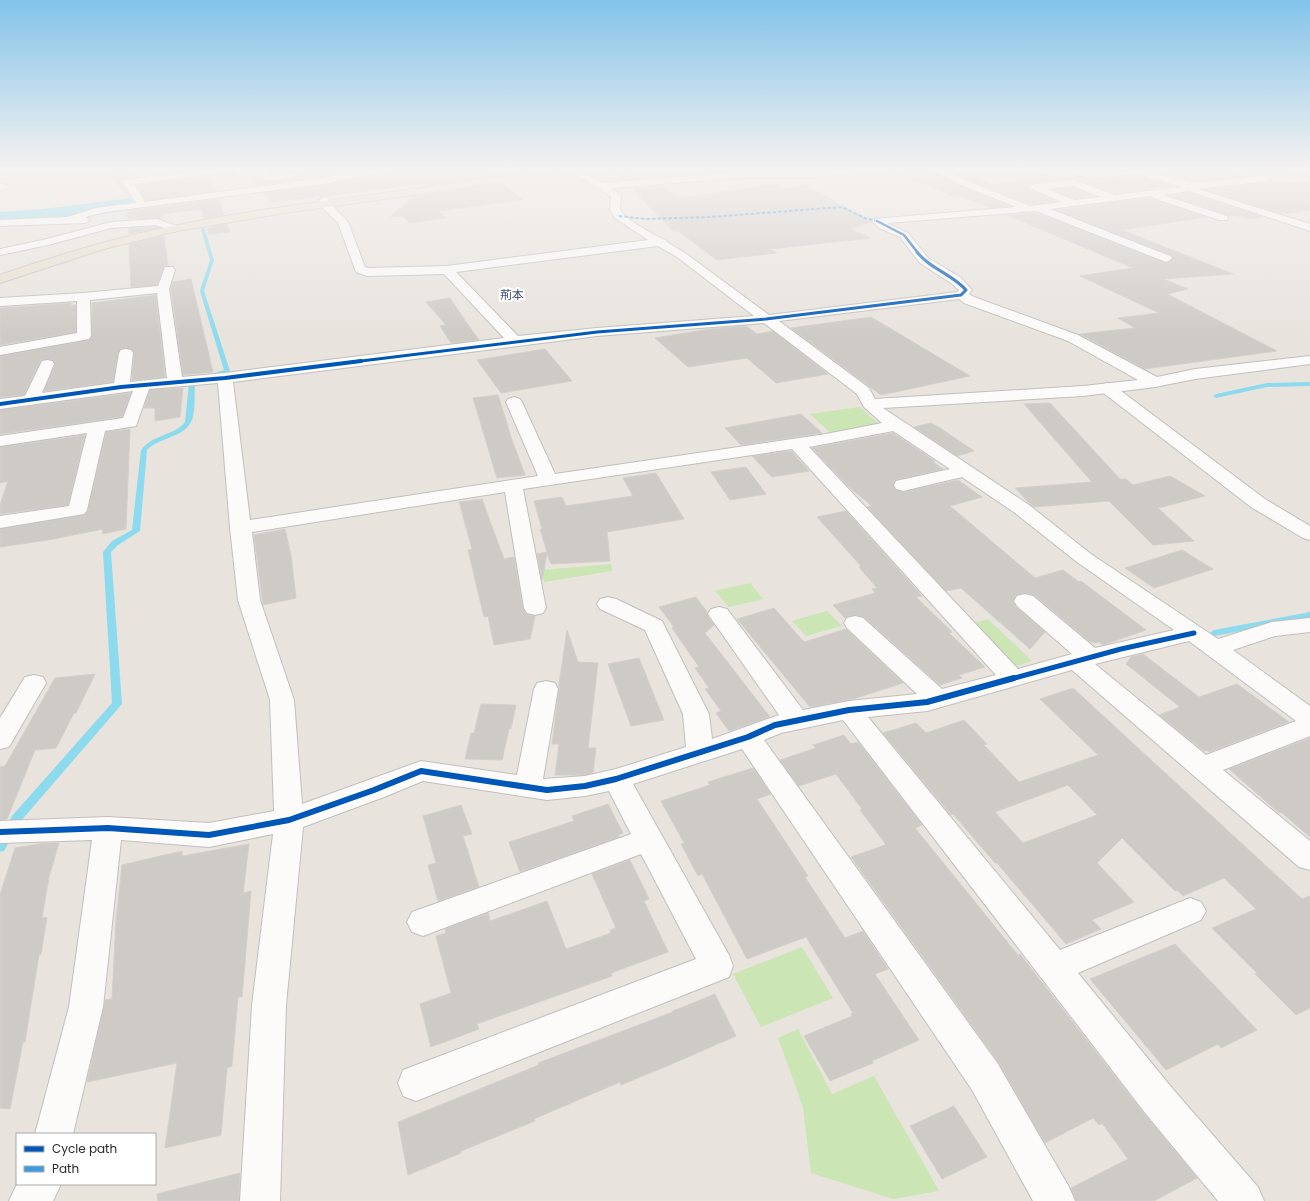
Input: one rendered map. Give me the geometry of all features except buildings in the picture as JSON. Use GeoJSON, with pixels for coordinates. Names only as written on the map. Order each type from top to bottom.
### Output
{"type":"FeatureCollection","features":[{"type":"Feature","properties":{"kind":"main road"},"geometry":{"type":"LineString","coordinates":[[0,271],[105,239],[190,224]]}},
{"type":"Feature","properties":{"kind":"main road"},"geometry":{"type":"LineString","coordinates":[[0,279],[106,245],[170,227]]}},
{"type":"Feature","properties":{"kind":"street"},"geometry":{"type":"LineString","coordinates":[[0,252],[48,242],[111,225],[126,224]]}},
{"type":"Feature","properties":{"kind":"street"},"geometry":{"type":"LineString","coordinates":[[162,224],[170,227]]}},
{"type":"Feature","properties":{"kind":"street"},"geometry":{"type":"LineString","coordinates":[[343,224],[360,270],[366,272],[447,270],[662,242]]}},
{"type":"Feature","properties":{"kind":"street"},"geometry":{"type":"LineString","coordinates":[[630,224],[662,242],[681,255],[863,391],[870,404],[896,426],[1022,509],[1084,558],[1215,648],[1310,719]]}},
{"type":"Feature","properties":{"kind":"street"},"geometry":{"type":"LineString","coordinates":[[0,404],[122,387],[225,378],[515,341],[597,332],[766,319],[962,295],[966,290],[961,284],[931,266],[919,255],[911,242],[903,235],[879,224]]}},
{"type":"Feature","properties":{"kind":"street"},"geometry":{"type":"LineString","coordinates":[[1076,224],[1166,258]]}},
{"type":"Feature","properties":{"kind":"street"},"geometry":{"type":"LineString","coordinates":[[1299,224],[1310,228]]}},
{"type":"Feature","properties":{"kind":"street"},"geometry":{"type":"LineString","coordinates":[[169,270],[162,289],[189,380]]}},
{"type":"Feature","properties":{"kind":"street"},"geometry":{"type":"LineString","coordinates":[[447,270],[515,341]]}},
{"type":"Feature","properties":{"kind":"street"},"geometry":{"type":"LineString","coordinates":[[0,302],[83,297],[162,289]]}},
{"type":"Feature","properties":{"kind":"street"},"geometry":{"type":"LineString","coordinates":[[962,295],[968,300],[1073,338],[1155,382]]}},
{"type":"Feature","properties":{"kind":"street"},"geometry":{"type":"LineString","coordinates":[[0,351],[84,336],[83,297]]}},
{"type":"Feature","properties":{"kind":"street"},"geometry":{"type":"LineString","coordinates":[[122,387],[126,353]]}},
{"type":"Feature","properties":{"kind":"street"},"geometry":{"type":"LineString","coordinates":[[870,404],[1108,388],[1155,382],[1182,375],[1310,360]]}},
{"type":"Feature","properties":{"kind":"street"},"geometry":{"type":"LineString","coordinates":[[31,400],[47,364]]}},
{"type":"Feature","properties":{"kind":"street"},"geometry":{"type":"LineString","coordinates":[[225,378],[240,528],[249,600],[282,700],[289,820],[269,1005],[260,1201]]}},
{"type":"Feature","properties":{"kind":"street"},"geometry":{"type":"LineString","coordinates":[[0,441],[130,422],[143,385]]}},
{"type":"Feature","properties":{"kind":"street"},"geometry":{"type":"LineString","coordinates":[[1108,388],[1258,503],[1310,534]]}},
{"type":"Feature","properties":{"kind":"street"},"geometry":{"type":"LineString","coordinates":[[514,402],[549,480]]}},
{"type":"Feature","properties":{"kind":"street"},"geometry":{"type":"LineString","coordinates":[[240,528],[549,480],[797,444],[896,426]]}},
{"type":"Feature","properties":{"kind":"street"},"geometry":{"type":"LineString","coordinates":[[0,522],[77,510],[97,428]]}},
{"type":"Feature","properties":{"kind":"street"},"geometry":{"type":"LineString","coordinates":[[797,444],[1012,678]]}},
{"type":"Feature","properties":{"kind":"street"},"geometry":{"type":"LineString","coordinates":[[903,485],[964,471]]}},
{"type":"Feature","properties":{"kind":"street"},"geometry":{"type":"LineString","coordinates":[[513,486],[535,608]]}},
{"type":"Feature","properties":{"kind":"street"},"geometry":{"type":"LineString","coordinates":[[1025,601],[1082,659],[1202,767],[1310,858]]}},
{"type":"Feature","properties":{"kind":"street"},"geometry":{"type":"LineString","coordinates":[[608,604],[654,626],[696,714],[700,752]]}},
{"type":"Feature","properties":{"kind":"street"},"geometry":{"type":"LineString","coordinates":[[719,614],[797,721]]}},
{"type":"Feature","properties":{"kind":"street"},"geometry":{"type":"LineString","coordinates":[[855,623],[937,699]]}},
{"type":"Feature","properties":{"kind":"street"},"geometry":{"type":"LineString","coordinates":[[1215,648],[1272,629],[1310,625]]}},
{"type":"Feature","properties":{"kind":"street"},"geometry":{"type":"LineString","coordinates":[[9,832],[108,828],[209,835],[289,820],[374,790],[421,771],[547,790],[585,786],[616,779],[748,737],[775,725],[849,710],[927,702],[1121,649],[1194,634]]}},
{"type":"Feature","properties":{"kind":"street"},"geometry":{"type":"LineString","coordinates":[[0,740],[34,683]]}},
{"type":"Feature","properties":{"kind":"street"},"geometry":{"type":"LineString","coordinates":[[528,787],[546,689]]}},
{"type":"Feature","properties":{"kind":"street"},"geometry":{"type":"LineString","coordinates":[[849,710],[1159,1101],[1244,1201]]}},
{"type":"Feature","properties":{"kind":"street"},"geometry":{"type":"LineString","coordinates":[[1202,767],[1310,726]]}},
{"type":"Feature","properties":{"kind":"street"},"geometry":{"type":"LineString","coordinates":[[748,737],[985,1077],[1055,1201]]}},
{"type":"Feature","properties":{"kind":"street"},"geometry":{"type":"LineString","coordinates":[[416,1083],[717,966],[616,779]]}},
{"type":"Feature","properties":{"kind":"street"},"geometry":{"type":"LineString","coordinates":[[54,1133],[86,1007],[108,828]]}},
{"type":"Feature","properties":{"kind":"street"},"geometry":{"type":"LineString","coordinates":[[423,922],[649,839]]}},
{"type":"Feature","properties":{"kind":"street"},"geometry":{"type":"LineString","coordinates":[[1054,968],[1190,911]]}},
{"type":"Feature","properties":{"kind":"street"},"geometry":{"type":"LineString","coordinates":[[29,1201],[39,1185]]}},
{"type":"Feature","properties":{"kind":"green space"},"geometry":{"type":"Polygon","coordinates":[[[860,407],[880,425],[832,434],[810,414],[860,407]]]}},
{"type":"Feature","properties":{"kind":"green space"},"geometry":{"type":"Polygon","coordinates":[[[611,564],[612,571],[544,582],[542,570],[611,564]]]}},
{"type":"Feature","properties":{"kind":"green space"},"geometry":{"type":"Polygon","coordinates":[[[750,583],[763,599],[729,607],[715,591],[750,583]]]}},
{"type":"Feature","properties":{"kind":"green space"},"geometry":{"type":"Polygon","coordinates":[[[827,611],[842,626],[806,636],[792,621],[827,611]]]}},
{"type":"Feature","properties":{"kind":"green space"},"geometry":{"type":"Polygon","coordinates":[[[988,619],[1032,661],[1013,667],[970,624],[988,619]]]}},
{"type":"Feature","properties":{"kind":"green space"},"geometry":{"type":"Polygon","coordinates":[[[802,947],[833,998],[761,1027],[733,974],[802,947]]]}},
{"type":"Feature","properties":{"kind":"green space"},"geometry":{"type":"Polygon","coordinates":[[[798,1029],[832,1094],[874,1076],[939,1191],[893,1199],[811,1173],[803,1107],[778,1038],[798,1029]]]}},
{"type":"Feature","properties":{"kind":"waterway"},"geometry":{"type":"LineString","coordinates":[[203,229],[212,260],[202,291],[227,371],[213,375]]}},
{"type":"Feature","properties":{"kind":"waterway"},"geometry":{"type":"LineString","coordinates":[[0,848],[16,819],[117,704],[107,552],[115,543],[136,531],[144,450],[154,441],[179,430],[188,422],[192,384],[198,380]]}},
{"type":"Feature","properties":{"kind":"waterway"},"geometry":{"type":"LineString","coordinates":[[1216,396],[1267,385],[1310,384]]}},
{"type":"Feature","properties":{"kind":"waterway"},"geometry":{"type":"LineString","coordinates":[[1214,633],[1310,615]]}},
{"type":"Feature","properties":{"kind":"cycle path"},"geometry":{"type":"LineString","coordinates":[[0,404],[121,387],[225,378],[515,341],[597,332],[766,319],[961,295],[966,290],[955,280],[924,260],[904,235],[882,224]]}},
{"type":"Feature","properties":{"kind":"cycle path"},"geometry":{"type":"LineString","coordinates":[[0,832],[108,828],[209,835],[289,820],[374,790],[421,771],[547,790],[585,786],[616,779],[748,737],[775,725],[849,710],[927,702],[1121,649],[1194,633]]}},
{"type":"Feature","properties":{"kind":"district","name":"荊本"},"geometry":{"type":"Point","coordinates":[512,294]}}]}
